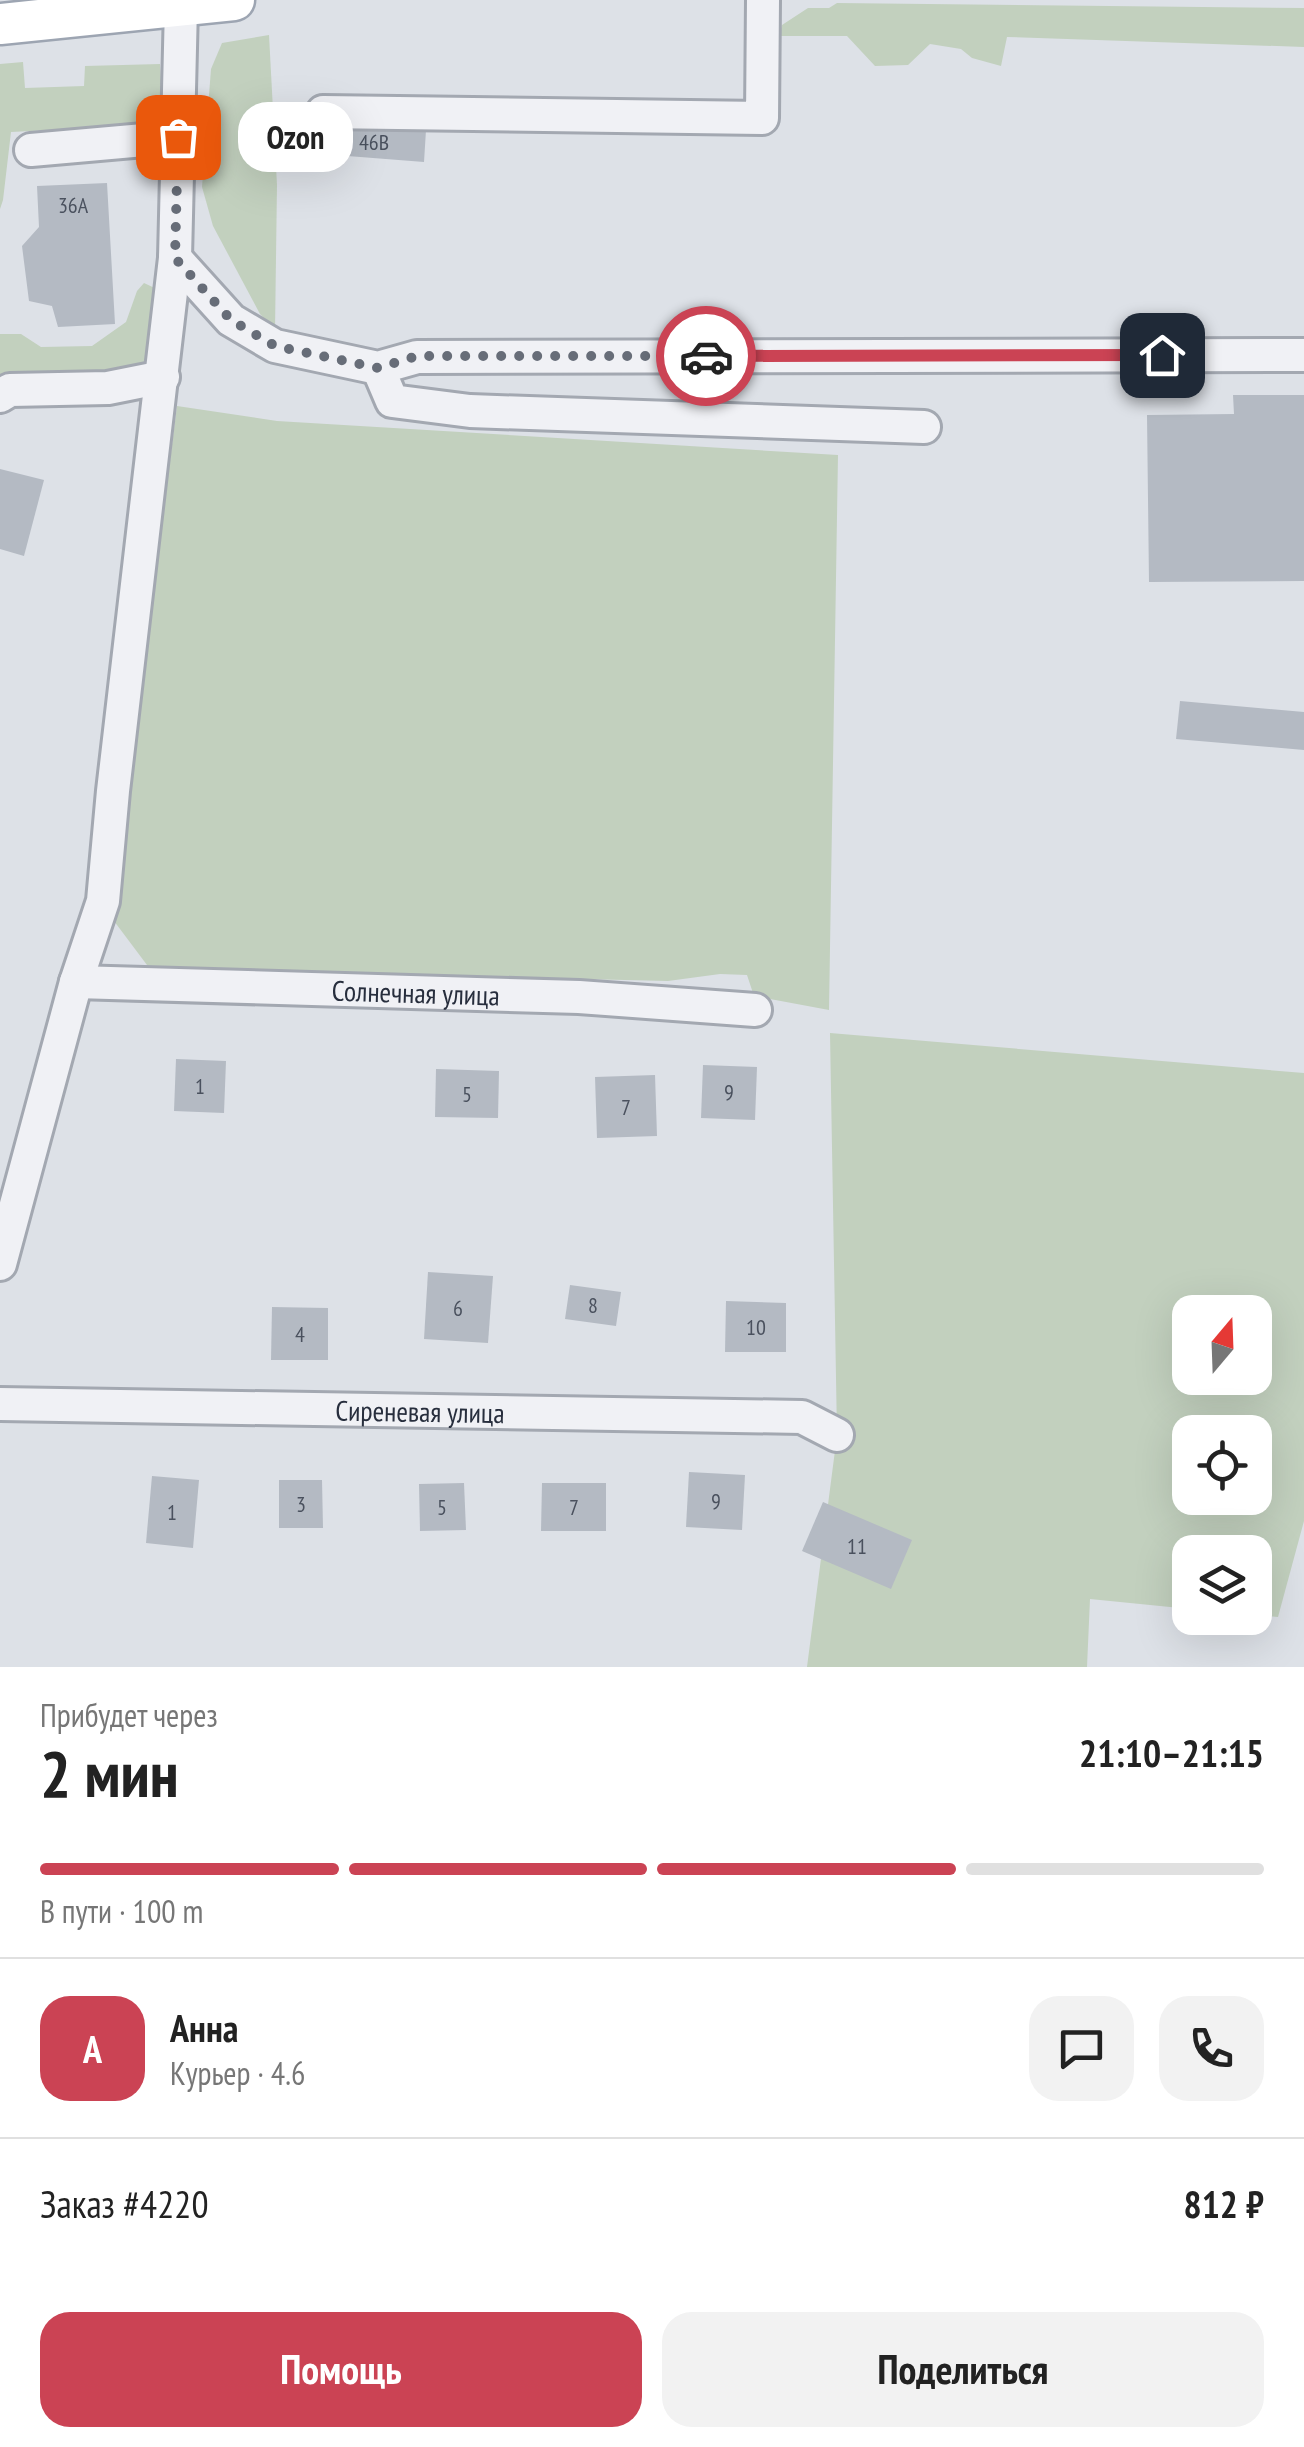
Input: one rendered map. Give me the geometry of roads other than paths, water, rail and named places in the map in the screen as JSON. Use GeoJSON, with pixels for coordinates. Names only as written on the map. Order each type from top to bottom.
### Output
{"type":"FeatureCollection","features":[{"type":"Feature","properties":{"kind":"main road"},"geometry":{"type":"LineString","coordinates":[[0,24],[234,0]]}},
{"type":"Feature","properties":{"kind":"street"},"geometry":{"type":"LineString","coordinates":[[323,112],[762,118],[764,0]]}},
{"type":"Feature","properties":{"kind":"street"},"geometry":{"type":"LineString","coordinates":[[0,1264],[76,982],[103,900],[175,258],[180,6]]}},
{"type":"Feature","properties":{"kind":"street"},"geometry":{"type":"LineString","coordinates":[[31,150],[178,137]]}},
{"type":"Feature","properties":{"kind":"street"},"geometry":{"type":"LineString","coordinates":[[175,258],[231,320],[275,346],[378,368],[417,356],[1304,355]]}},
{"type":"Feature","properties":{"kind":"street"},"geometry":{"type":"LineString","coordinates":[[378,368],[392,401],[470,410],[924,427]]}},
{"type":"Feature","properties":{"kind":"street"},"geometry":{"type":"LineString","coordinates":[[0,396],[10,390],[108,388],[162,376]]}},
{"type":"Feature","properties":{"kind":"street","name":"Солнечная улица"},"geometry":{"type":"LineString","coordinates":[[76,982],[579,997],[755,1010]]}},
{"type":"Feature","properties":{"kind":"street","name":"Сиреневая улица"},"geometry":{"type":"LineString","coordinates":[[0,1404],[802,1417],[837,1435]]}},
{"type":"Feature","properties":{"kind":"place","name":"Ozon"},"geometry":{"type":"Point","coordinates":[178,137]}}]}
